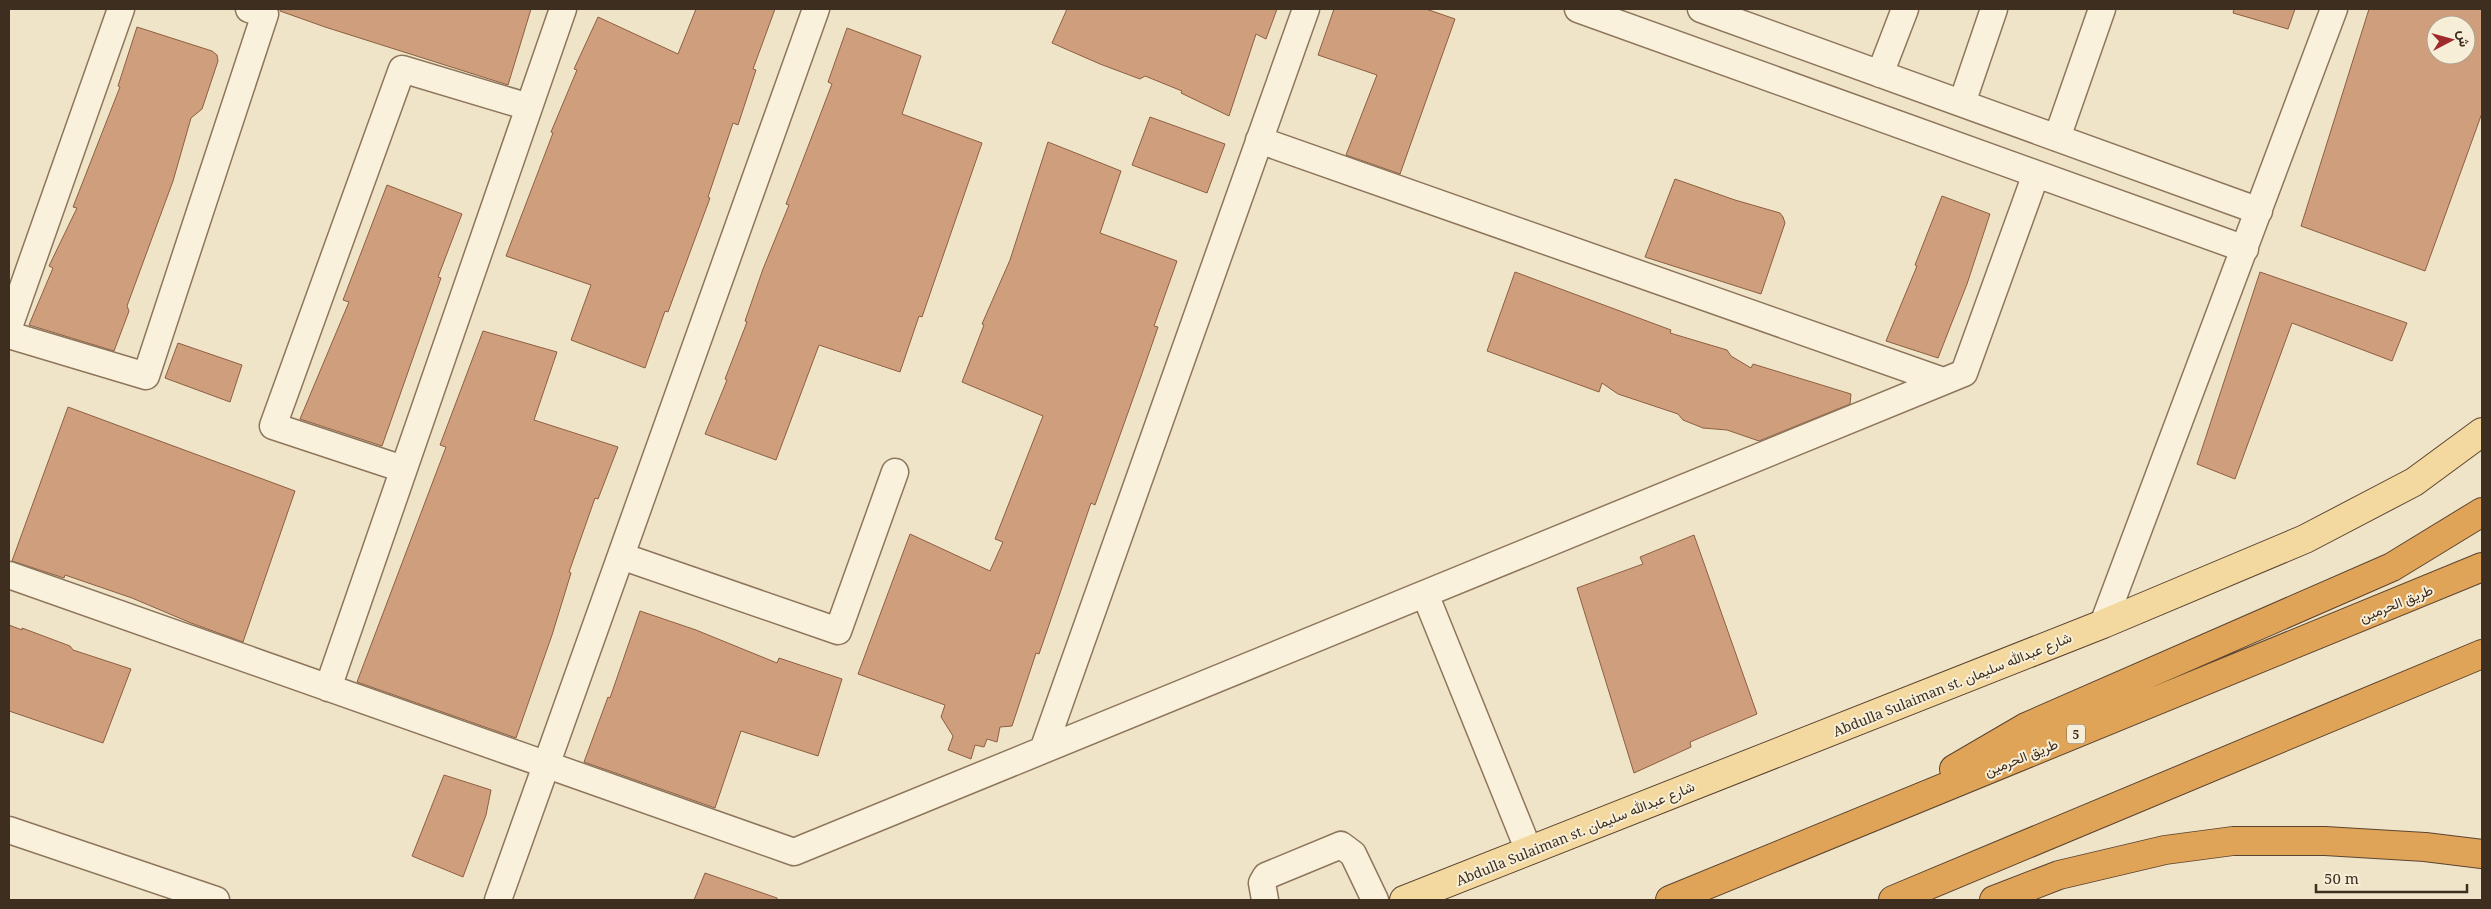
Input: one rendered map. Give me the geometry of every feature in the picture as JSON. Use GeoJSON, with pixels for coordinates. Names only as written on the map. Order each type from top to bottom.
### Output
{"type":"FeatureCollection","features":[{"type":"Feature","properties":{"kind":"highway"},"geometry":{"type":"LineString","coordinates":[[1859,823],[2026,727],[2392,567],[2482,512]]}},
{"type":"Feature","properties":{"kind":"highway","name":"طريق الحرمين"},"geometry":{"type":"LineString","coordinates":[[1670,900],[2482,567]]}},
{"type":"Feature","properties":{"kind":"highway"},"geometry":{"type":"LineString","coordinates":[[1893,900],[2482,654]]}},
{"type":"Feature","properties":{"kind":"highway"},"geometry":{"type":"LineString","coordinates":[[1994,900],[2059,875],[2165,850],[2233,841],[2325,841],[2425,847],[2482,854]]}},
{"type":"Feature","properties":{"kind":"main road","name":"Abdulla Sulaiman st. شارع عبدالله سليمان"},"geometry":{"type":"LineString","coordinates":[[1404,900],[2103,624],[2305,539],[2414,482],[2482,432]]}},
{"type":"Feature","properties":{"kind":"street"},"geometry":{"type":"LineString","coordinates":[[9,327],[121,9]]}},
{"type":"Feature","properties":{"kind":"street"},"geometry":{"type":"LineString","coordinates":[[9,335],[146,376],[265,14],[249,9]]}},
{"type":"Feature","properties":{"kind":"street"},"geometry":{"type":"LineString","coordinates":[[328,688],[563,9]]}},
{"type":"Feature","properties":{"kind":"street"},"geometry":{"type":"LineString","coordinates":[[498,900],[816,9]]}},
{"type":"Feature","properties":{"kind":"street"},"geometry":{"type":"LineString","coordinates":[[1043,750],[1306,9]]}},
{"type":"Feature","properties":{"kind":"street"},"geometry":{"type":"LineString","coordinates":[[1578,9],[2245,249]]}},
{"type":"Feature","properties":{"kind":"street"},"geometry":{"type":"LineString","coordinates":[[1701,9],[2259,211]]}},
{"type":"Feature","properties":{"kind":"street"},"geometry":{"type":"LineString","coordinates":[[1880,74],[1906,9]]}},
{"type":"Feature","properties":{"kind":"street"},"geometry":{"type":"LineString","coordinates":[[1962,103],[1994,9]]}},
{"type":"Feature","properties":{"kind":"street"},"geometry":{"type":"LineString","coordinates":[[2057,138],[2102,9]]}},
{"type":"Feature","properties":{"kind":"street"},"geometry":{"type":"LineString","coordinates":[[2103,624],[2334,9]]}},
{"type":"Feature","properties":{"kind":"street"},"geometry":{"type":"LineString","coordinates":[[403,469],[273,426],[402,68],[529,107]]}},
{"type":"Feature","properties":{"kind":"street"},"geometry":{"type":"LineString","coordinates":[[1260,140],[1943,382]]}},
{"type":"Feature","properties":{"kind":"street"},"geometry":{"type":"LineString","coordinates":[[9,575],[794,852],[1964,373],[2036,174]]}},
{"type":"Feature","properties":{"kind":"street"},"geometry":{"type":"LineString","coordinates":[[620,556],[838,631],[895,472]]}},
{"type":"Feature","properties":{"kind":"street"},"geometry":{"type":"LineString","coordinates":[[1425,594],[1529,851]]}},
{"type":"Feature","properties":{"kind":"street"},"geometry":{"type":"LineString","coordinates":[[9,830],[216,900]]}},
{"type":"Feature","properties":{"kind":"street"},"geometry":{"type":"LineString","coordinates":[[1265,900],[1262,883],[1266,876],[1341,844],[1353,854],[1375,900]]}},
{"type":"Feature","properties":{"kind":"building"},"geometry":{"type":"Polygon","coordinates":[[[280,9],[531,9],[508,85],[325,27],[280,11],[280,9]]]}},
{"type":"Feature","properties":{"kind":"building"},"geometry":{"type":"Polygon","coordinates":[[[696,9],[775,9],[753,69],[756,70],[738,125],[733,123],[708,197],[710,198],[668,312],[665,311],[645,368],[571,340],[591,285],[506,256],[553,133],[551,132],[577,70],[574,69],[598,17],[678,54],[696,9]]]}},
{"type":"Feature","properties":{"kind":"building"},"geometry":{"type":"Polygon","coordinates":[[[1067,9],[1277,9],[1266,39],[1256,34],[1229,116],[1181,93],[1182,91],[1145,76],[1140,79],[1052,43],[1067,9]]]}},
{"type":"Feature","properties":{"kind":"building"},"geometry":{"type":"Polygon","coordinates":[[[1334,9],[1426,9],[1455,19],[1400,174],[1346,155],[1377,75],[1318,55],[1334,9]]]}},
{"type":"Feature","properties":{"kind":"building"},"geometry":{"type":"Polygon","coordinates":[[[2234,9],[2295,9],[2288,29],[2233,13],[2234,9]]]}},
{"type":"Feature","properties":{"kind":"building"},"geometry":{"type":"Polygon","coordinates":[[[2369,9],[2482,9],[2482,113],[2425,271],[2301,226],[2369,9]]]}},
{"type":"Feature","properties":{"kind":"building"},"geometry":{"type":"Polygon","coordinates":[[[137,27],[212,51],[217,55],[218,61],[202,109],[191,118],[173,181],[127,306],[129,311],[114,351],[29,325],[53,268],[49,266],[77,208],[73,207],[120,87],[118,86],[137,27]]]}},
{"type":"Feature","properties":{"kind":"building"},"geometry":{"type":"Polygon","coordinates":[[[847,28],[921,56],[902,114],[982,143],[922,317],[919,316],[900,372],[819,345],[776,460],[705,434],[727,380],[725,379],[747,322],[745,321],[763,269],[789,205],[786,204],[832,84],[828,82],[847,28]]]}},
{"type":"Feature","properties":{"kind":"building"},"geometry":{"type":"Polygon","coordinates":[[[1150,117],[1225,144],[1207,193],[1132,165],[1150,117]]]}},
{"type":"Feature","properties":{"kind":"building"},"geometry":{"type":"Polygon","coordinates":[[[1048,142],[1121,171],[1100,233],[1177,261],[1154,326],[1158,327],[1140,379],[1095,505],[1091,503],[1039,654],[1036,653],[1012,726],[1000,727],[997,742],[987,739],[984,747],[975,745],[971,759],[948,750],[953,736],[941,717],[945,705],[858,674],[910,534],[990,571],[1003,542],[995,539],[1043,416],[962,382],[984,325],[982,324],[1010,260],[1048,142]]]}},
{"type":"Feature","properties":{"kind":"building"},"geometry":{"type":"Polygon","coordinates":[[[1675,179],[1780,213],[1783,217],[1785,223],[1761,294],[1645,257],[1675,179]]]}},
{"type":"Feature","properties":{"kind":"building"},"geometry":{"type":"Polygon","coordinates":[[[387,185],[462,214],[438,277],[441,278],[382,446],[300,419],[349,302],[343,300],[387,185]]]}},
{"type":"Feature","properties":{"kind":"building"},"geometry":{"type":"Polygon","coordinates":[[[1942,196],[1990,214],[1967,284],[1938,358],[1886,341],[1917,266],[1915,265],[1942,196]]]}},
{"type":"Feature","properties":{"kind":"building"},"geometry":{"type":"Polygon","coordinates":[[[1515,272],[1671,330],[1670,333],[1727,350],[1731,356],[1751,368],[1753,364],[1851,394],[1850,404],[1759,441],[1727,430],[1703,428],[1683,420],[1678,414],[1618,394],[1602,383],[1599,392],[1487,351],[1515,272]]]}},
{"type":"Feature","properties":{"kind":"building"},"geometry":{"type":"Polygon","coordinates":[[[2260,272],[2407,323],[2392,361],[2292,323],[2235,479],[2197,464],[2260,272]]]}},
{"type":"Feature","properties":{"kind":"building"},"geometry":{"type":"Polygon","coordinates":[[[483,331],[557,352],[534,420],[618,447],[598,499],[595,498],[569,572],[571,573],[552,635],[516,738],[357,682],[446,447],[440,445],[483,331]]]}},
{"type":"Feature","properties":{"kind":"building"},"geometry":{"type":"Polygon","coordinates":[[[178,343],[242,365],[230,402],[165,378],[178,343]]]}},
{"type":"Feature","properties":{"kind":"building"},"geometry":{"type":"Polygon","coordinates":[[[68,407],[295,491],[243,642],[132,598],[65,575],[64,578],[12,561],[68,407]]]}},
{"type":"Feature","properties":{"kind":"building"},"geometry":{"type":"Polygon","coordinates":[[[1694,535],[1757,714],[1690,742],[1691,747],[1634,773],[1577,588],[1643,564],[1640,557],[1694,535]]]}},
{"type":"Feature","properties":{"kind":"building"},"geometry":{"type":"Polygon","coordinates":[[[640,611],[696,630],[777,663],[779,658],[842,679],[818,756],[741,731],[715,808],[584,762],[608,697],[610,698],[640,611]]]}},
{"type":"Feature","properties":{"kind":"building"},"geometry":{"type":"Polygon","coordinates":[[[9,625],[70,646],[73,650],[131,669],[103,743],[9,711],[9,625]]]}},
{"type":"Feature","properties":{"kind":"building"},"geometry":{"type":"Polygon","coordinates":[[[444,775],[491,790],[486,815],[463,877],[412,856],[444,775]]]}},
{"type":"Feature","properties":{"kind":"building"},"geometry":{"type":"Polygon","coordinates":[[[705,873],[777,898],[777,900],[694,900],[705,873]]]}}]}
